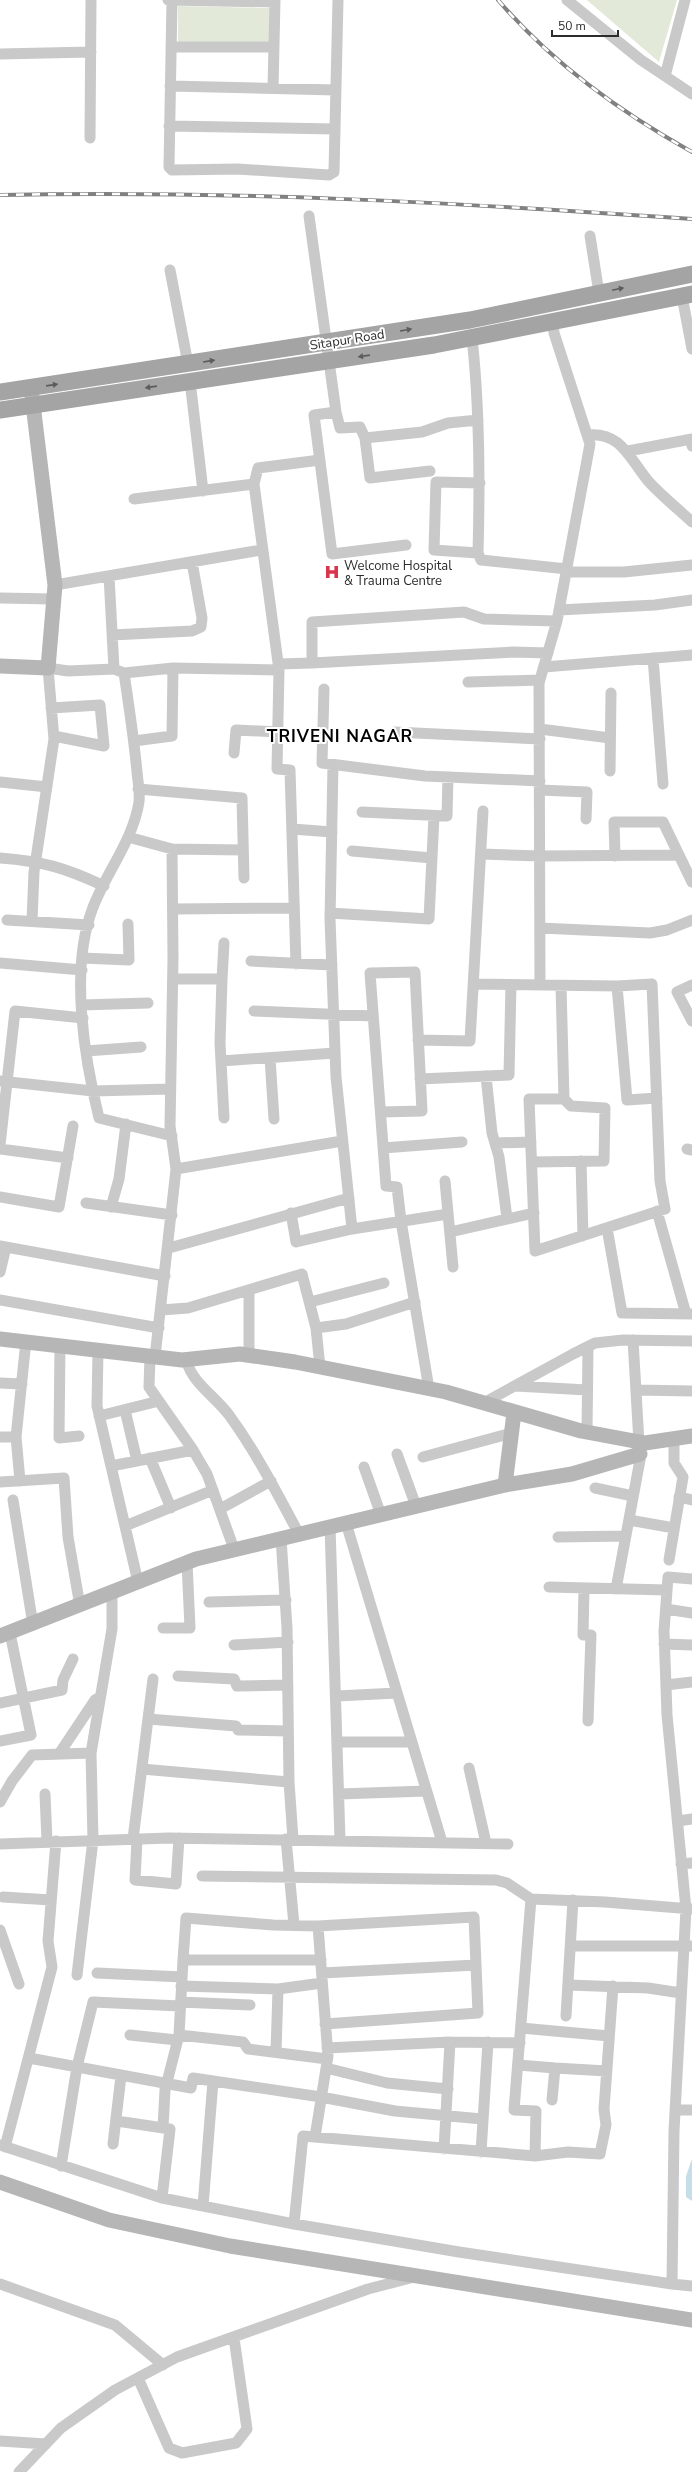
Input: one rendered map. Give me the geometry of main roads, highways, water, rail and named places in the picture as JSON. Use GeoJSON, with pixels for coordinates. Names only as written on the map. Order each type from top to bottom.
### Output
{"type":"FeatureCollection","features":[{"type":"Feature","properties":{"kind":"main road","name":"Sitapur Road"},"geometry":{"type":"LineString","coordinates":[[0,392],[470,320],[692,274]]}},
{"type":"Feature","properties":{"kind":"main road","name":"Sitapur Road"},"geometry":{"type":"LineString","coordinates":[[0,410],[330,361],[472,338],[552,323],[689,293]]}},
{"type":"Feature","properties":{"kind":"water"},"geometry":{"type":"Polygon","coordinates":[[[692,2159],[692,2201],[686,2197],[686,2176],[692,2159]]]}},
{"type":"Feature","properties":{"kind":"railway"},"geometry":{"type":"LineString","coordinates":[[498,0],[541,44],[588,84],[613,103],[665,137],[692,152]]}},
{"type":"Feature","properties":{"kind":"railway"},"geometry":{"type":"LineString","coordinates":[[0,195],[173,194],[260,196],[432,203],[692,219]]}},
{"type":"Feature","properties":{"kind":"place","name":"Welcome Hospital & Trauma Centre"},"geometry":{"type":"Point","coordinates":[332,572]}},
{"type":"Feature","properties":{"kind":"district","name":"TRIVENI NAGAR"},"geometry":{"type":"Point","coordinates":[340,736]}}]}
